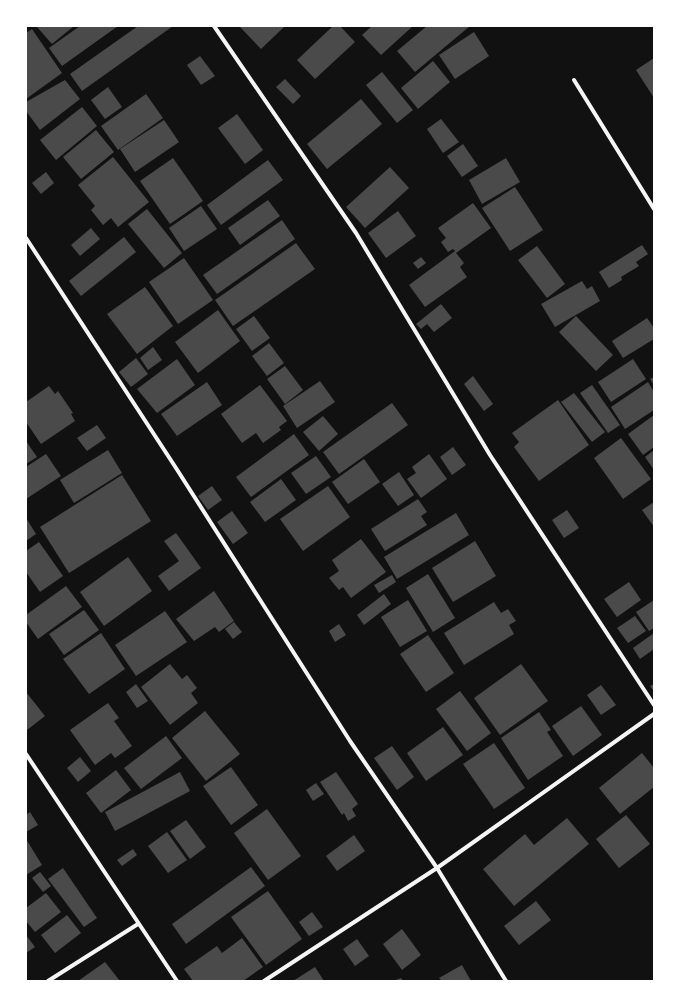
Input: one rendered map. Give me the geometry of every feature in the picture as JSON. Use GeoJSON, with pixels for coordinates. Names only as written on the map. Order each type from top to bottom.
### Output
{"type":"FeatureCollection","features":[{"type":"Feature","properties":{"kind":"street"},"geometry":{"type":"LineString","coordinates":[[214,26],[356,233],[490,455],[654,704]]}},
{"type":"Feature","properties":{"kind":"street"},"geometry":{"type":"LineString","coordinates":[[574,80],[654,209]]}},
{"type":"Feature","properties":{"kind":"street"},"geometry":{"type":"LineString","coordinates":[[26,238],[176,468],[350,741],[437,868],[506,981]]}},
{"type":"Feature","properties":{"kind":"street"},"geometry":{"type":"LineString","coordinates":[[264,981],[437,868],[654,714]]}},
{"type":"Feature","properties":{"kind":"street"},"geometry":{"type":"LineString","coordinates":[[26,754],[177,981]]}},
{"type":"Feature","properties":{"kind":"street"},"geometry":{"type":"LineString","coordinates":[[48,981],[138,924]]}},
{"type":"Feature","properties":{"kind":"building"},"geometry":{"type":"Polygon","coordinates":[[[74,26],[52,44],[37,27],[74,26]]]}},
{"type":"Feature","properties":{"kind":"building"},"geometry":{"type":"Polygon","coordinates":[[[80,26],[118,26],[62,66],[49,48],[80,26]]]}},
{"type":"Feature","properties":{"kind":"building"},"geometry":{"type":"Polygon","coordinates":[[[138,26],[173,26],[82,91],[70,74],[138,26]]]}},
{"type":"Feature","properties":{"kind":"building"},"geometry":{"type":"Polygon","coordinates":[[[333,26],[340,26],[355,42],[315,79],[297,60],[333,26]]]}},
{"type":"Feature","properties":{"kind":"building"},"geometry":{"type":"Polygon","coordinates":[[[372,26],[413,26],[381,55],[362,35],[372,26]]]}},
{"type":"Feature","properties":{"kind":"building"},"geometry":{"type":"Polygon","coordinates":[[[427,26],[470,26],[415,72],[397,51],[427,26]]]}},
{"type":"Feature","properties":{"kind":"building"},"geometry":{"type":"Polygon","coordinates":[[[240,27],[284,27],[261,49],[240,27]]]}},
{"type":"Feature","properties":{"kind":"building"},"geometry":{"type":"Polygon","coordinates":[[[32,29],[62,73],[26,99],[26,33],[32,29]]]}},
{"type":"Feature","properties":{"kind":"building"},"geometry":{"type":"Polygon","coordinates":[[[474,32],[489,56],[455,79],[439,55],[474,32]]]}},
{"type":"Feature","properties":{"kind":"building"},"geometry":{"type":"Polygon","coordinates":[[[200,56],[215,76],[201,85],[187,65],[200,56]]]}},
{"type":"Feature","properties":{"kind":"building"},"geometry":{"type":"Polygon","coordinates":[[[654,58],[654,98],[636,70],[654,58]]]}},
{"type":"Feature","properties":{"kind":"building"},"geometry":{"type":"Polygon","coordinates":[[[433,61],[450,82],[418,109],[401,88],[433,61]]]}},
{"type":"Feature","properties":{"kind":"building"},"geometry":{"type":"Polygon","coordinates":[[[382,72],[413,110],[397,123],[366,85],[382,72]]]}},
{"type":"Feature","properties":{"kind":"building"},"geometry":{"type":"Polygon","coordinates":[[[285,79],[301,96],[293,104],[276,87],[285,79]]]}},
{"type":"Feature","properties":{"kind":"building"},"geometry":{"type":"Polygon","coordinates":[[[65,80],[80,99],[40,130],[26,111],[26,102],[65,80]]]}},
{"type":"Feature","properties":{"kind":"building"},"geometry":{"type":"Polygon","coordinates":[[[108,87],[122,107],[105,119],[91,100],[108,87]]]}},
{"type":"Feature","properties":{"kind":"building"},"geometry":{"type":"Polygon","coordinates":[[[146,94],[163,118],[118,150],[101,126],[146,94]]]}},
{"type":"Feature","properties":{"kind":"building"},"geometry":{"type":"Polygon","coordinates":[[[361,99],[382,124],[327,169],[307,144],[361,99]]]}},
{"type":"Feature","properties":{"kind":"building"},"geometry":{"type":"Polygon","coordinates":[[[82,107],[97,126],[56,160],[40,140],[82,107]]]}},
{"type":"Feature","properties":{"kind":"building"},"geometry":{"type":"Polygon","coordinates":[[[237,114],[263,150],[245,164],[218,128],[237,114]]]}},
{"type":"Feature","properties":{"kind":"building"},"geometry":{"type":"Polygon","coordinates":[[[441,119],[459,142],[443,153],[427,129],[441,119]]]}},
{"type":"Feature","properties":{"kind":"building"},"geometry":{"type":"Polygon","coordinates":[[[164,120],[179,142],[135,172],[120,149],[164,120]]]}},
{"type":"Feature","properties":{"kind":"building"},"geometry":{"type":"Polygon","coordinates":[[[96,130],[114,152],[81,179],[63,157],[96,130]]]}},
{"type":"Feature","properties":{"kind":"building"},"geometry":{"type":"Polygon","coordinates":[[[463,144],[478,166],[462,177],[447,156],[463,144]]]}},
{"type":"Feature","properties":{"kind":"building"},"geometry":{"type":"Polygon","coordinates":[[[113,157],[149,202],[118,227],[111,218],[103,225],[91,210],[95,206],[78,185],[113,157]]]}},
{"type":"Feature","properties":{"kind":"building"},"geometry":{"type":"Polygon","coordinates":[[[173,158],[203,201],[170,224],[140,181],[173,158]]]}},
{"type":"Feature","properties":{"kind":"building"},"geometry":{"type":"Polygon","coordinates":[[[506,158],[520,182],[482,204],[469,180],[506,158]]]}},
{"type":"Feature","properties":{"kind":"building"},"geometry":{"type":"Polygon","coordinates":[[[268,160],[283,180],[221,225],[207,205],[268,160]]]}},
{"type":"Feature","properties":{"kind":"building"},"geometry":{"type":"Polygon","coordinates":[[[390,167],[409,188],[365,228],[346,207],[390,167]]]}},
{"type":"Feature","properties":{"kind":"building"},"geometry":{"type":"Polygon","coordinates":[[[46,172],[54,183],[41,194],[32,183],[46,172]]]}},
{"type":"Feature","properties":{"kind":"building"},"geometry":{"type":"Polygon","coordinates":[[[515,187],[543,230],[510,251],[482,208],[515,187]]]}},
{"type":"Feature","properties":{"kind":"building"},"geometry":{"type":"Polygon","coordinates":[[[268,200],[280,216],[240,245],[228,228],[268,200]]]}},
{"type":"Feature","properties":{"kind":"building"},"geometry":{"type":"Polygon","coordinates":[[[473,203],[491,228],[456,253],[464,263],[460,267],[467,277],[425,307],[409,285],[455,251],[453,249],[448,252],[441,242],[446,238],[438,228],[473,203]]]}},
{"type":"Feature","properties":{"kind":"building"},"geometry":{"type":"Polygon","coordinates":[[[201,206],[217,229],[184,251],[169,228],[201,206]]]}},
{"type":"Feature","properties":{"kind":"building"},"geometry":{"type":"Polygon","coordinates":[[[147,209],[182,253],[164,268],[128,224],[147,209]]]}},
{"type":"Feature","properties":{"kind":"building"},"geometry":{"type":"Polygon","coordinates":[[[398,211],[416,236],[386,258],[368,233],[398,211]]]}},
{"type":"Feature","properties":{"kind":"building"},"geometry":{"type":"Polygon","coordinates":[[[282,220],[295,239],[217,294],[203,275],[282,220]]]}},
{"type":"Feature","properties":{"kind":"building"},"geometry":{"type":"Polygon","coordinates":[[[91,228],[100,239],[80,256],[71,245],[91,228]]]}},
{"type":"Feature","properties":{"kind":"building"},"geometry":{"type":"Polygon","coordinates":[[[124,237],[136,252],[81,296],[69,281],[124,237]]]}},
{"type":"Feature","properties":{"kind":"building"},"geometry":{"type":"Polygon","coordinates":[[[296,243],[315,269],[233,326],[215,300],[296,243]]]}},
{"type":"Feature","properties":{"kind":"building"},"geometry":{"type":"Polygon","coordinates":[[[642,245],[648,254],[636,262],[639,266],[621,277],[622,280],[609,288],[599,272],[642,245]]]}},
{"type":"Feature","properties":{"kind":"building"},"geometry":{"type":"Polygon","coordinates":[[[537,246],[565,284],[547,298],[518,260],[537,246]]]}},
{"type":"Feature","properties":{"kind":"building"},"geometry":{"type":"Polygon","coordinates":[[[421,257],[426,263],[418,269],[413,263],[421,257]]]}},
{"type":"Feature","properties":{"kind":"building"},"geometry":{"type":"Polygon","coordinates":[[[184,258],[213,300],[178,324],[149,282],[184,258]]]}},
{"type":"Feature","properties":{"kind":"building"},"geometry":{"type":"Polygon","coordinates":[[[582,281],[587,289],[592,286],[600,301],[555,327],[541,304],[582,281]]]}},
{"type":"Feature","properties":{"kind":"building"},"geometry":{"type":"Polygon","coordinates":[[[145,287],[173,326],[137,354],[107,314],[145,287]]]}},
{"type":"Feature","properties":{"kind":"building"},"geometry":{"type":"Polygon","coordinates":[[[441,304],[452,318],[434,332],[427,324],[421,329],[416,324],[441,304]]]}},
{"type":"Feature","properties":{"kind":"building"},"geometry":{"type":"Polygon","coordinates":[[[218,310],[240,341],[198,373],[175,342],[218,310]]]}},
{"type":"Feature","properties":{"kind":"building"},"geometry":{"type":"Polygon","coordinates":[[[254,316],[270,338],[252,351],[236,329],[254,316]]]}},
{"type":"Feature","properties":{"kind":"building"},"geometry":{"type":"Polygon","coordinates":[[[576,316],[613,355],[596,371],[559,332],[576,316]]]}},
{"type":"Feature","properties":{"kind":"building"},"geometry":{"type":"Polygon","coordinates":[[[647,318],[654,328],[654,339],[623,358],[612,341],[647,318]]]}},
{"type":"Feature","properties":{"kind":"building"},"geometry":{"type":"Polygon","coordinates":[[[269,343],[284,363],[267,376],[252,356],[269,343]]]}},
{"type":"Feature","properties":{"kind":"building"},"geometry":{"type":"Polygon","coordinates":[[[153,347],[162,360],[148,370],[140,358],[153,347]]]}},
{"type":"Feature","properties":{"kind":"building"},"geometry":{"type":"Polygon","coordinates":[[[136,358],[148,374],[131,387],[119,372],[136,358]]]}},
{"type":"Feature","properties":{"kind":"building"},"geometry":{"type":"Polygon","coordinates":[[[177,359],[195,385],[157,413],[137,389],[177,359]]]}},
{"type":"Feature","properties":{"kind":"building"},"geometry":{"type":"Polygon","coordinates":[[[633,359],[646,379],[611,402],[598,382],[633,359]]]}},
{"type":"Feature","properties":{"kind":"building"},"geometry":{"type":"Polygon","coordinates":[[[285,366],[303,390],[285,404],[267,379],[285,366]]]}},
{"type":"Feature","properties":{"kind":"building"},"geometry":{"type":"Polygon","coordinates":[[[473,376],[493,404],[484,411],[464,384],[473,376]]]}},
{"type":"Feature","properties":{"kind":"building"},"geometry":{"type":"Polygon","coordinates":[[[654,377],[654,385],[650,379],[654,377]]]}},
{"type":"Feature","properties":{"kind":"building"},"geometry":{"type":"Polygon","coordinates":[[[320,381],[335,402],[297,428],[283,406],[320,381]]]}},
{"type":"Feature","properties":{"kind":"building"},"geometry":{"type":"Polygon","coordinates":[[[207,382],[222,405],[177,436],[161,414],[207,382]]]}},
{"type":"Feature","properties":{"kind":"building"},"geometry":{"type":"Polygon","coordinates":[[[648,382],[654,392],[654,410],[625,429],[611,407],[648,382]]]}},
{"type":"Feature","properties":{"kind":"building"},"geometry":{"type":"Polygon","coordinates":[[[260,385],[287,421],[279,427],[281,430],[263,443],[256,433],[242,443],[221,414],[260,385]]]}},
{"type":"Feature","properties":{"kind":"building"},"geometry":{"type":"Polygon","coordinates":[[[592,385],[620,425],[608,433],[580,393],[592,385]]]}},
{"type":"Feature","properties":{"kind":"building"},"geometry":{"type":"Polygon","coordinates":[[[49,386],[55,394],[58,391],[73,413],[71,414],[75,421],[41,444],[26,422],[26,402],[49,386]]]}},
{"type":"Feature","properties":{"kind":"building"},"geometry":{"type":"Polygon","coordinates":[[[574,393],[605,432],[592,442],[561,402],[574,393]]]}},
{"type":"Feature","properties":{"kind":"building"},"geometry":{"type":"Polygon","coordinates":[[[558,400],[589,445],[539,481],[514,447],[519,442],[512,433],[558,400]]]}},
{"type":"Feature","properties":{"kind":"building"},"geometry":{"type":"Polygon","coordinates":[[[392,403],[408,425],[339,474],[323,452],[392,403]]]}},
{"type":"Feature","properties":{"kind":"building"},"geometry":{"type":"Polygon","coordinates":[[[654,415],[654,447],[643,455],[628,434],[654,415]]]}},
{"type":"Feature","properties":{"kind":"building"},"geometry":{"type":"Polygon","coordinates":[[[323,416],[338,434],[319,451],[303,432],[323,416]]]}},
{"type":"Feature","properties":{"kind":"building"},"geometry":{"type":"Polygon","coordinates":[[[97,425],[106,438],[87,451],[77,438],[97,425]]]}},
{"type":"Feature","properties":{"kind":"building"},"geometry":{"type":"Polygon","coordinates":[[[294,434],[309,455],[251,497],[236,477],[294,434]]]}},
{"type":"Feature","properties":{"kind":"building"},"geometry":{"type":"Polygon","coordinates":[[[621,438],[651,479],[623,499],[594,458],[621,438]]]}},
{"type":"Feature","properties":{"kind":"building"},"geometry":{"type":"Polygon","coordinates":[[[26,441],[37,457],[26,464],[26,441]]]}},
{"type":"Feature","properties":{"kind":"building"},"geometry":{"type":"Polygon","coordinates":[[[453,447],[466,465],[452,475],[440,457],[453,447]]]}},
{"type":"Feature","properties":{"kind":"building"},"geometry":{"type":"Polygon","coordinates":[[[108,450],[122,473],[74,503],[60,480],[108,450]]]}},
{"type":"Feature","properties":{"kind":"building"},"geometry":{"type":"Polygon","coordinates":[[[654,450],[654,470],[645,457],[654,450]]]}},
{"type":"Feature","properties":{"kind":"building"},"geometry":{"type":"Polygon","coordinates":[[[46,454],[61,476],[26,499],[26,467],[46,454]]]}},
{"type":"Feature","properties":{"kind":"building"},"geometry":{"type":"Polygon","coordinates":[[[429,454],[447,479],[421,498],[407,479],[416,473],[412,467],[429,454]]]}},
{"type":"Feature","properties":{"kind":"building"},"geometry":{"type":"Polygon","coordinates":[[[316,456],[331,477],[306,494],[291,473],[316,456]]]}},
{"type":"Feature","properties":{"kind":"building"},"geometry":{"type":"Polygon","coordinates":[[[364,459],[380,482],[348,504],[332,482],[364,459]]]}},
{"type":"Feature","properties":{"kind":"building"},"geometry":{"type":"Polygon","coordinates":[[[399,472],[414,495],[398,506],[382,484],[399,472]]]}},
{"type":"Feature","properties":{"kind":"building"},"geometry":{"type":"Polygon","coordinates":[[[122,475],[151,521],[69,573],[40,527],[122,475]]]}},
{"type":"Feature","properties":{"kind":"building"},"geometry":{"type":"Polygon","coordinates":[[[281,479],[296,500],[265,522],[250,502],[281,479]]]}},
{"type":"Feature","properties":{"kind":"building"},"geometry":{"type":"Polygon","coordinates":[[[212,486],[222,500],[208,510],[198,496],[212,486]]]}},
{"type":"Feature","properties":{"kind":"building"},"geometry":{"type":"Polygon","coordinates":[[[328,486],[350,517],[303,551],[280,519],[328,486]]]}},
{"type":"Feature","properties":{"kind":"building"},"geometry":{"type":"Polygon","coordinates":[[[418,499],[427,512],[421,516],[427,525],[385,551],[371,529],[418,499]]]}},
{"type":"Feature","properties":{"kind":"building"},"geometry":{"type":"Polygon","coordinates":[[[654,502],[654,527],[642,510],[654,502]]]}},
{"type":"Feature","properties":{"kind":"building"},"geometry":{"type":"Polygon","coordinates":[[[567,510],[579,528],[564,538],[552,520],[567,510]]]}},
{"type":"Feature","properties":{"kind":"building"},"geometry":{"type":"Polygon","coordinates":[[[232,511],[248,533],[233,544],[217,522],[232,511]]]}},
{"type":"Feature","properties":{"kind":"building"},"geometry":{"type":"Polygon","coordinates":[[[456,513],[469,535],[397,579],[384,557],[456,513]]]}},
{"type":"Feature","properties":{"kind":"building"},"geometry":{"type":"Polygon","coordinates":[[[26,518],[36,534],[26,541],[26,518]]]}},
{"type":"Feature","properties":{"kind":"building"},"geometry":{"type":"Polygon","coordinates":[[[176,533],[201,568],[169,591],[158,576],[179,561],[164,541],[176,533]]]}},
{"type":"Feature","properties":{"kind":"building"},"geometry":{"type":"Polygon","coordinates":[[[361,539],[386,572],[351,598],[343,587],[339,590],[329,578],[339,571],[332,560],[361,539]]]}},
{"type":"Feature","properties":{"kind":"building"},"geometry":{"type":"Polygon","coordinates":[[[475,541],[496,576],[453,602],[432,568],[475,541]]]}},
{"type":"Feature","properties":{"kind":"building"},"geometry":{"type":"Polygon","coordinates":[[[39,542],[63,576],[40,592],[26,572],[26,551],[39,542]]]}},
{"type":"Feature","properties":{"kind":"building"},"geometry":{"type":"Polygon","coordinates":[[[128,557],[152,591],[104,626],[80,592],[128,557]]]}},
{"type":"Feature","properties":{"kind":"building"},"geometry":{"type":"Polygon","coordinates":[[[428,574],[455,618],[433,632],[406,588],[428,574]]]}},
{"type":"Feature","properties":{"kind":"building"},"geometry":{"type":"Polygon","coordinates":[[[392,575],[396,582],[379,593],[374,585],[392,575]]]}},
{"type":"Feature","properties":{"kind":"building"},"geometry":{"type":"Polygon","coordinates":[[[629,582],[641,600],[617,617],[604,599],[629,582]]]}},
{"type":"Feature","properties":{"kind":"building"},"geometry":{"type":"Polygon","coordinates":[[[66,586],[82,607],[38,639],[26,622],[26,615],[66,586]]]}},
{"type":"Feature","properties":{"kind":"building"},"geometry":{"type":"Polygon","coordinates":[[[214,591],[234,621],[219,632],[215,627],[194,641],[176,619],[214,591]]]}},
{"type":"Feature","properties":{"kind":"building"},"geometry":{"type":"Polygon","coordinates":[[[384,594],[391,604],[364,625],[357,615],[384,594]]]}},
{"type":"Feature","properties":{"kind":"building"},"geometry":{"type":"Polygon","coordinates":[[[408,600],[427,631],[400,647],[381,617],[408,600]]]}},
{"type":"Feature","properties":{"kind":"building"},"geometry":{"type":"Polygon","coordinates":[[[654,600],[654,628],[649,631],[636,612],[654,600]]]}},
{"type":"Feature","properties":{"kind":"building"},"geometry":{"type":"Polygon","coordinates":[[[494,602],[501,613],[508,609],[516,621],[509,625],[514,634],[464,665],[444,633],[494,602]]]}},
{"type":"Feature","properties":{"kind":"building"},"geometry":{"type":"Polygon","coordinates":[[[84,610],[99,630],[64,655],[49,634],[84,610]]]}},
{"type":"Feature","properties":{"kind":"building"},"geometry":{"type":"Polygon","coordinates":[[[165,611],[187,642],[136,676],[115,645],[165,611]]]}},
{"type":"Feature","properties":{"kind":"building"},"geometry":{"type":"Polygon","coordinates":[[[635,616],[646,631],[628,643],[617,628],[635,616]]]}},
{"type":"Feature","properties":{"kind":"building"},"geometry":{"type":"Polygon","coordinates":[[[234,622],[242,632],[233,639],[225,629],[234,622]]]}},
{"type":"Feature","properties":{"kind":"building"},"geometry":{"type":"Polygon","coordinates":[[[339,624],[346,635],[335,642],[329,631],[339,624]]]}},
{"type":"Feature","properties":{"kind":"building"},"geometry":{"type":"Polygon","coordinates":[[[101,633],[125,669],[89,694],[63,659],[101,633]]]}},
{"type":"Feature","properties":{"kind":"building"},"geometry":{"type":"Polygon","coordinates":[[[654,633],[654,649],[640,659],[633,648],[654,633]]]}},
{"type":"Feature","properties":{"kind":"building"},"geometry":{"type":"Polygon","coordinates":[[[428,635],[454,673],[426,692],[400,654],[428,635]]]}},
{"type":"Feature","properties":{"kind":"building"},"geometry":{"type":"Polygon","coordinates":[[[170,664],[182,679],[187,675],[197,688],[191,693],[198,703],[170,725],[141,687],[170,664]]]}},
{"type":"Feature","properties":{"kind":"building"},"geometry":{"type":"Polygon","coordinates":[[[521,664],[548,701],[500,735],[474,698],[521,664]]]}},
{"type":"Feature","properties":{"kind":"building"},"geometry":{"type":"Polygon","coordinates":[[[136,684],[148,701],[137,708],[126,692],[136,684]]]}},
{"type":"Feature","properties":{"kind":"building"},"geometry":{"type":"Polygon","coordinates":[[[654,684],[654,692],[650,686],[654,684]]]}},
{"type":"Feature","properties":{"kind":"building"},"geometry":{"type":"Polygon","coordinates":[[[601,685],[616,705],[601,715],[587,695],[601,685]]]}},
{"type":"Feature","properties":{"kind":"building"},"geometry":{"type":"Polygon","coordinates":[[[460,691],[491,733],[467,751],[436,709],[460,691]]]}},
{"type":"Feature","properties":{"kind":"building"},"geometry":{"type":"Polygon","coordinates":[[[26,692],[45,716],[27,730],[26,729],[26,692]]]}},
{"type":"Feature","properties":{"kind":"building"},"geometry":{"type":"Polygon","coordinates":[[[108,703],[119,718],[114,721],[132,746],[115,758],[111,753],[95,765],[70,730],[108,703]]]}},
{"type":"Feature","properties":{"kind":"building"},"geometry":{"type":"Polygon","coordinates":[[[581,706],[602,735],[573,756],[552,726],[581,706]]]}},
{"type":"Feature","properties":{"kind":"building"},"geometry":{"type":"Polygon","coordinates":[[[205,711],[240,754],[206,781],[172,738],[205,711]]]}},
{"type":"Feature","properties":{"kind":"building"},"geometry":{"type":"Polygon","coordinates":[[[539,712],[551,730],[547,732],[563,756],[528,780],[501,738],[539,712]]]}},
{"type":"Feature","properties":{"kind":"building"},"geometry":{"type":"Polygon","coordinates":[[[443,727],[463,755],[426,781],[407,753],[443,727]]]}},
{"type":"Feature","properties":{"kind":"building"},"geometry":{"type":"Polygon","coordinates":[[[166,736],[182,758],[141,789],[124,768],[166,736]]]}},
{"type":"Feature","properties":{"kind":"building"},"geometry":{"type":"Polygon","coordinates":[[[494,743],[525,788],[494,809],[463,764],[494,743]]]}},
{"type":"Feature","properties":{"kind":"building"},"geometry":{"type":"Polygon","coordinates":[[[392,746],[414,777],[397,790],[374,758],[392,746]]]}},
{"type":"Feature","properties":{"kind":"building"},"geometry":{"type":"Polygon","coordinates":[[[642,753],[654,768],[654,787],[620,814],[599,788],[642,753]]]}},
{"type":"Feature","properties":{"kind":"building"},"geometry":{"type":"Polygon","coordinates":[[[80,757],[91,771],[78,782],[67,768],[80,757]]]}},
{"type":"Feature","properties":{"kind":"building"},"geometry":{"type":"Polygon","coordinates":[[[231,767],[258,805],[231,825],[203,786],[231,767]]]}},
{"type":"Feature","properties":{"kind":"building"},"geometry":{"type":"Polygon","coordinates":[[[116,770],[131,790],[101,813],[86,793],[116,770]]]}},
{"type":"Feature","properties":{"kind":"building"},"geometry":{"type":"Polygon","coordinates":[[[180,772],[190,791],[115,831],[105,812],[180,772]]]}},
{"type":"Feature","properties":{"kind":"building"},"geometry":{"type":"Polygon","coordinates":[[[336,772],[358,804],[352,809],[356,816],[348,821],[344,813],[342,815],[320,782],[336,772]]]}},
{"type":"Feature","properties":{"kind":"building"},"geometry":{"type":"Polygon","coordinates":[[[316,783],[324,794],[313,801],[306,790],[316,783]]]}},
{"type":"Feature","properties":{"kind":"building"},"geometry":{"type":"Polygon","coordinates":[[[267,809],[301,856],[268,880],[234,833],[267,809]]]}},
{"type":"Feature","properties":{"kind":"building"},"geometry":{"type":"Polygon","coordinates":[[[30,812],[38,825],[26,832],[26,815],[30,812]]]}},
{"type":"Feature","properties":{"kind":"building"},"geometry":{"type":"Polygon","coordinates":[[[626,815],[650,844],[619,868],[596,839],[626,815]]]}},
{"type":"Feature","properties":{"kind":"building"},"geometry":{"type":"Polygon","coordinates":[[[567,818],[589,844],[514,906],[483,869],[525,834],[534,845],[567,818]]]}},
{"type":"Feature","properties":{"kind":"building"},"geometry":{"type":"Polygon","coordinates":[[[186,820],[206,847],[190,859],[170,831],[186,820]]]}},
{"type":"Feature","properties":{"kind":"building"},"geometry":{"type":"Polygon","coordinates":[[[167,832],[187,860],[168,873],[148,846],[167,832]]]}},
{"type":"Feature","properties":{"kind":"building"},"geometry":{"type":"Polygon","coordinates":[[[354,835],[365,851],[337,871],[326,856],[354,835]]]}},
{"type":"Feature","properties":{"kind":"building"},"geometry":{"type":"Polygon","coordinates":[[[26,839],[42,865],[26,875],[26,839]]]}},
{"type":"Feature","properties":{"kind":"building"},"geometry":{"type":"Polygon","coordinates":[[[133,849],[137,855],[122,866],[117,860],[133,849]]]}},
{"type":"Feature","properties":{"kind":"building"},"geometry":{"type":"Polygon","coordinates":[[[251,867],[265,886],[186,944],[172,924],[251,867]]]}},
{"type":"Feature","properties":{"kind":"building"},"geometry":{"type":"Polygon","coordinates":[[[63,868],[97,918],[84,927],[48,879],[63,868]]]}},
{"type":"Feature","properties":{"kind":"building"},"geometry":{"type":"Polygon","coordinates":[[[40,872],[51,886],[43,892],[32,878],[40,872]]]}},
{"type":"Feature","properties":{"kind":"building"},"geometry":{"type":"Polygon","coordinates":[[[268,891],[302,939],[266,965],[231,917],[268,891]]]}},
{"type":"Feature","properties":{"kind":"building"},"geometry":{"type":"Polygon","coordinates":[[[46,893],[61,912],[35,932],[26,921],[26,908],[46,893]]]}},
{"type":"Feature","properties":{"kind":"building"},"geometry":{"type":"Polygon","coordinates":[[[536,901],[551,920],[519,945],[504,926],[536,901]]]}},
{"type":"Feature","properties":{"kind":"building"},"geometry":{"type":"Polygon","coordinates":[[[312,912],[323,927],[309,936],[299,922],[312,912]]]}},
{"type":"Feature","properties":{"kind":"building"},"geometry":{"type":"Polygon","coordinates":[[[67,915],[81,933],[55,953],[41,935],[67,915]]]}},
{"type":"Feature","properties":{"kind":"building"},"geometry":{"type":"Polygon","coordinates":[[[402,929],[421,955],[402,970],[383,944],[402,929]]]}},
{"type":"Feature","properties":{"kind":"building"},"geometry":{"type":"Polygon","coordinates":[[[26,935],[35,947],[26,953],[26,935]]]}},
{"type":"Feature","properties":{"kind":"building"},"geometry":{"type":"Polygon","coordinates":[[[242,938],[263,967],[243,981],[193,981],[184,969],[217,946],[222,953],[242,938]]]}},
{"type":"Feature","properties":{"kind":"building"},"geometry":{"type":"Polygon","coordinates":[[[357,939],[369,956],[355,966],[343,949],[357,939]]]}},
{"type":"Feature","properties":{"kind":"building"},"geometry":{"type":"Polygon","coordinates":[[[105,962],[120,981],[78,981],[105,962]]]}},
{"type":"Feature","properties":{"kind":"building"},"geometry":{"type":"Polygon","coordinates":[[[462,965],[471,981],[442,981],[439,978],[462,965]]]}},
{"type":"Feature","properties":{"kind":"building"},"geometry":{"type":"Polygon","coordinates":[[[315,967],[324,981],[293,981],[315,967]]]}},
{"type":"Feature","properties":{"kind":"building"},"geometry":{"type":"Polygon","coordinates":[[[401,978],[403,981],[393,981],[401,978]]]}}]}
